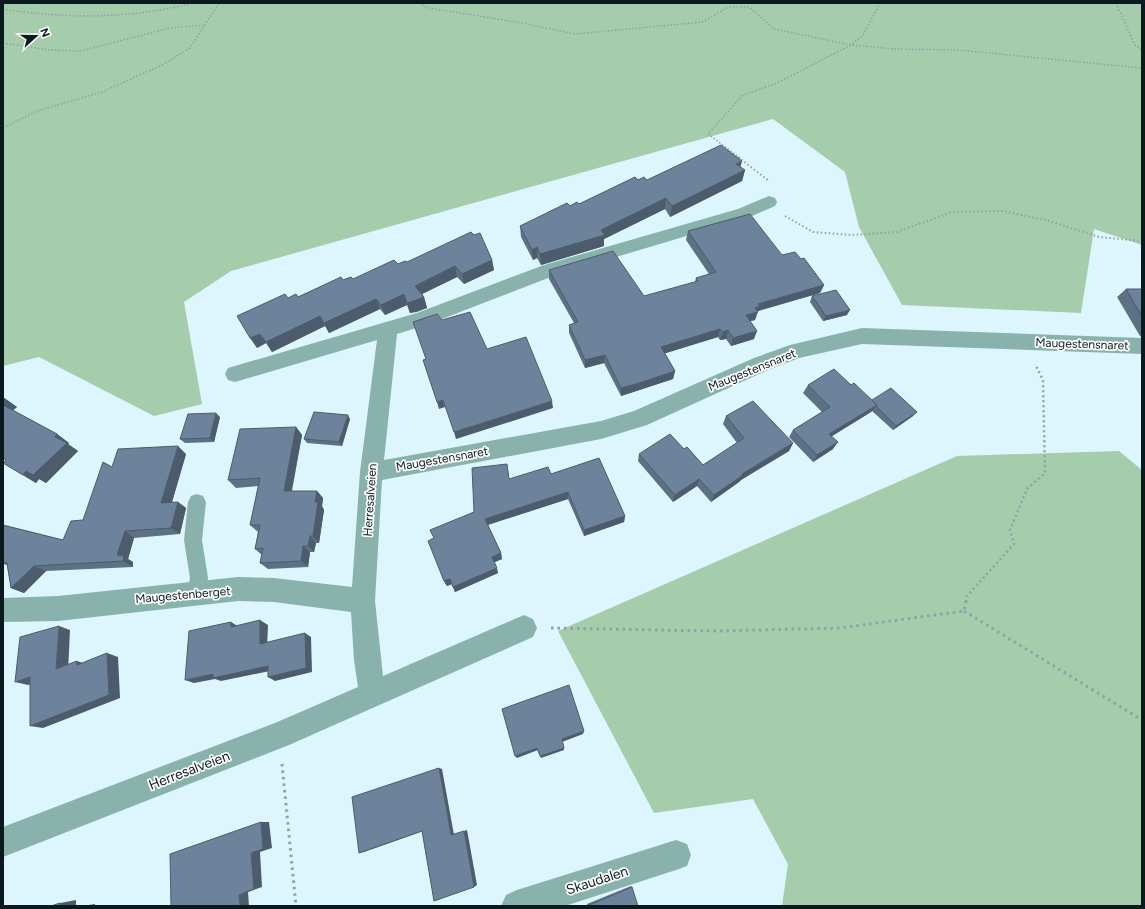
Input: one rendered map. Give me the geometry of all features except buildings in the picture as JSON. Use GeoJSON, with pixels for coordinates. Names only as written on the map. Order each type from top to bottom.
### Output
{"type":"FeatureCollection","features":[{"type":"Feature","properties":{"kind":"street"},"geometry":{"type":"LineString","coordinates":[[235,374],[388,330],[454,308],[482,295],[550,270],[744,213],[769,202]]}},
{"type":"Feature","properties":{"kind":"street","name":"Herresalveien"},"geometry":{"type":"LineString","coordinates":[[373,694],[367,660],[363,601],[371,472],[388,330]]}},
{"type":"Feature","properties":{"kind":"street","name":"Maugestensnaret"},"geometry":{"type":"LineString","coordinates":[[371,472],[621,425],[664,409],[761,364],[797,351],[862,336],[1142,346]]}},
{"type":"Feature","properties":{"kind":"street","name":"Maugestenberget"},"geometry":{"type":"LineString","coordinates":[[3,610],[87,606],[222,590],[270,591],[363,601]]}},
{"type":"Feature","properties":{"kind":"street","name":"Herresalveien"},"geometry":{"type":"LineString","coordinates":[[3,842],[279,735],[524,628]]}},
{"type":"Feature","properties":{"kind":"street","name":"Skaudalen"},"geometry":{"type":"LineString","coordinates":[[517,906],[676,855]]}},
{"type":"Feature","properties":{"kind":"lane"},"geometry":{"type":"LineString","coordinates":[[197,502],[193,540],[199,578],[197,592]]}},
{"type":"Feature","properties":{"kind":"path"},"geometry":{"type":"LineString","coordinates":[[3,9],[43,15],[82,17],[128,15],[193,3]]}},
{"type":"Feature","properties":{"kind":"path"},"geometry":{"type":"LineString","coordinates":[[3,128],[37,111],[102,92],[141,76],[190,48],[219,3]]}},
{"type":"Feature","properties":{"kind":"path"},"geometry":{"type":"LineString","coordinates":[[418,3],[429,8],[477,18],[522,23],[575,34],[702,22],[729,8],[749,7],[774,29],[851,45],[896,49],[958,50],[1142,68]]}},
{"type":"Feature","properties":{"kind":"path"},"geometry":{"type":"LineString","coordinates":[[880,3],[863,35],[851,45],[777,83],[743,95],[708,134],[774,186],[778,193],[777,197],[769,202],[791,222],[813,232],[852,235],[897,232],[952,212],[1003,211],[1046,220],[1100,237],[1142,240]]}},
{"type":"Feature","properties":{"kind":"path"},"geometry":{"type":"LineString","coordinates":[[1116,3],[1135,45],[1142,50]]}},
{"type":"Feature","properties":{"kind":"path"},"geometry":{"type":"LineString","coordinates":[[3,43],[49,50],[80,51],[170,28],[205,25]]}},
{"type":"Feature","properties":{"kind":"path"},"geometry":{"type":"LineString","coordinates":[[964,611],[967,596],[1014,544],[1010,530],[1027,489],[1045,473],[1043,380],[1025,342]]}},
{"type":"Feature","properties":{"kind":"path"},"geometry":{"type":"LineString","coordinates":[[524,628],[715,631],[840,628],[964,611],[1142,720]]}},
{"type":"Feature","properties":{"kind":"path"},"geometry":{"type":"LineString","coordinates":[[279,735],[296,906]]}},
{"type":"Feature","properties":{"kind":"green space"},"geometry":{"type":"Polygon","coordinates":[[[3,3],[1142,3],[1142,245],[1094,229],[1081,313],[902,305],[859,227],[845,172],[773,119],[231,271],[184,302],[202,404],[154,416],[39,357],[3,366],[3,3]]]}},
{"type":"Feature","properties":{"kind":"green space"},"geometry":{"type":"Polygon","coordinates":[[[1119,451],[1142,470],[1142,906],[782,906],[788,864],[753,799],[654,813],[558,631],[957,456],[1119,451]]]}}]}
